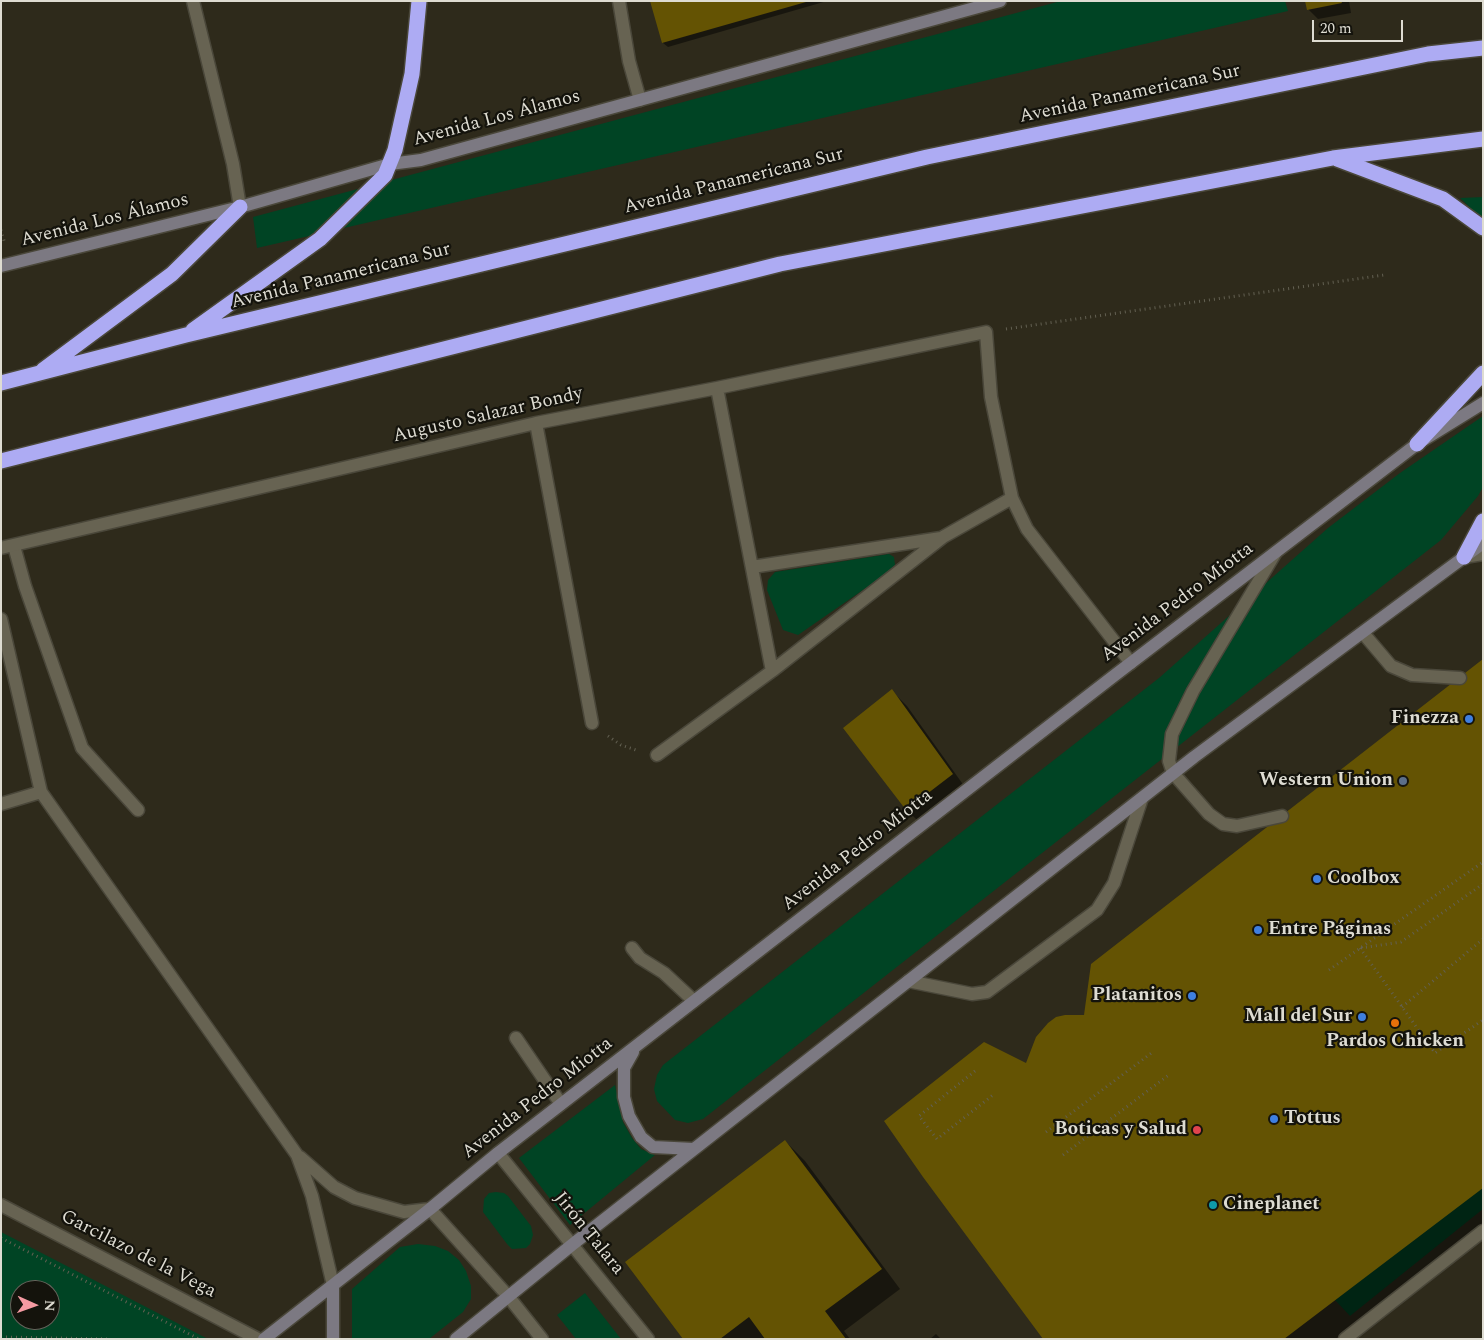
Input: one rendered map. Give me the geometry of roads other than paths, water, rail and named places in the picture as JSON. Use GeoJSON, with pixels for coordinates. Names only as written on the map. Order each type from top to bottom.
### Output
{"type":"FeatureCollection","features":[{"type":"Feature","properties":{"kind":"highway"},"geometry":{"type":"LineString","coordinates":[[186,335],[320,239],[385,175],[396,150],[412,74],[419,1]]}},
{"type":"Feature","properties":{"kind":"highway","name":"Avenida Panamericana Sur"},"geometry":{"type":"LineString","coordinates":[[1,383],[186,335],[927,157],[1428,54],[1483,48]]}},
{"type":"Feature","properties":{"kind":"highway"},"geometry":{"type":"LineString","coordinates":[[1,473],[8,459],[780,264],[1333,158],[1483,139]]}},
{"type":"Feature","properties":{"kind":"highway"},"geometry":{"type":"LineString","coordinates":[[1333,158],[1443,199],[1483,228]]}},
{"type":"Feature","properties":{"kind":"highway"},"geometry":{"type":"LineString","coordinates":[[36,375],[172,274],[240,207]]}},
{"type":"Feature","properties":{"kind":"highway"},"geometry":{"type":"LineString","coordinates":[[1418,444],[1483,373]]}},
{"type":"Feature","properties":{"kind":"highway"},"geometry":{"type":"LineString","coordinates":[[1464,557],[1483,521]]}},
{"type":"Feature","properties":{"kind":"main road","name":"Avenida Los Álamos"},"geometry":{"type":"LineString","coordinates":[[1,266],[240,207],[390,164],[421,160],[1000,1]]}},
{"type":"Feature","properties":{"kind":"main road","name":"Avenida Pedro Miotta"},"geometry":{"type":"LineString","coordinates":[[264,1339],[430,1209],[498,1153],[1131,663],[1418,444],[1483,403]]}},
{"type":"Feature","properties":{"kind":"main road"},"geometry":{"type":"LineString","coordinates":[[456,1339],[572,1244],[1174,773],[1483,543]]}},
{"type":"Feature","properties":{"kind":"main road"},"geometry":{"type":"LineString","coordinates":[[637,1046],[624,1068],[624,1097],[629,1116],[641,1137],[653,1147],[694,1149]]}},
{"type":"Feature","properties":{"kind":"main road"},"geometry":{"type":"LineString","coordinates":[[333,1285],[333,1339]]}},
{"type":"Feature","properties":{"kind":"street"},"geometry":{"type":"LineString","coordinates":[[193,1],[233,164],[240,207]]}},
{"type":"Feature","properties":{"kind":"street"},"geometry":{"type":"LineString","coordinates":[[618,1],[629,61],[640,100]]}},
{"type":"Feature","properties":{"kind":"street","name":"Augusto Salazar Bondy"},"geometry":{"type":"LineString","coordinates":[[8,547],[536,423],[717,388],[986,332],[991,397],[1012,498]]}},
{"type":"Feature","properties":{"kind":"street"},"geometry":{"type":"LineString","coordinates":[[717,388],[772,671]]}},
{"type":"Feature","properties":{"kind":"street"},"geometry":{"type":"LineString","coordinates":[[536,423],[592,723]]}},
{"type":"Feature","properties":{"kind":"street"},"geometry":{"type":"LineString","coordinates":[[658,755],[772,671],[943,537],[1012,498],[1026,528],[1131,663]]}},
{"type":"Feature","properties":{"kind":"street"},"geometry":{"type":"LineString","coordinates":[[752,567],[943,537]]}},
{"type":"Feature","properties":{"kind":"street"},"geometry":{"type":"LineString","coordinates":[[8,547],[25,586],[82,748],[138,810]]}},
{"type":"Feature","properties":{"kind":"street"},"geometry":{"type":"LineString","coordinates":[[1276,552],[1193,691],[1172,734],[1169,761],[1174,773],[1208,814],[1223,824],[1238,826],[1282,816]]}},
{"type":"Feature","properties":{"kind":"street"},"geometry":{"type":"LineString","coordinates":[[1464,557],[1483,554]]}},
{"type":"Feature","properties":{"kind":"street"},"geometry":{"type":"LineString","coordinates":[[1,619],[41,792],[297,1155],[334,1187],[355,1198],[404,1212],[430,1209],[508,1296],[542,1339]]}},
{"type":"Feature","properties":{"kind":"street"},"geometry":{"type":"LineString","coordinates":[[1363,632],[1391,666],[1412,675],[1460,678]]}},
{"type":"Feature","properties":{"kind":"street"},"geometry":{"type":"LineString","coordinates":[[1,804],[41,792]]}},
{"type":"Feature","properties":{"kind":"street"},"geometry":{"type":"LineString","coordinates":[[908,981],[972,994],[986,992],[1097,910],[1114,883],[1142,798]]}},
{"type":"Feature","properties":{"kind":"street"},"geometry":{"type":"LineString","coordinates":[[632,948],[640,958],[664,973],[694,1001]]}},
{"type":"Feature","properties":{"kind":"street"},"geometry":{"type":"LineString","coordinates":[[516,1038],[561,1104]]}},
{"type":"Feature","properties":{"kind":"street","name":"Jirón Talara"},"geometry":{"type":"LineString","coordinates":[[498,1153],[648,1339]]}},
{"type":"Feature","properties":{"kind":"street"},"geometry":{"type":"LineString","coordinates":[[297,1155],[312,1196],[333,1285]]}},
{"type":"Feature","properties":{"kind":"street","name":"Garcilazo de la Vega"},"geometry":{"type":"LineString","coordinates":[[1,1205],[258,1339]]}},
{"type":"Feature","properties":{"kind":"street"},"geometry":{"type":"LineString","coordinates":[[1345,1339],[1483,1232]]}},
{"type":"Feature","properties":{"kind":"place","name":"Finezza"},"geometry":{"type":"Point","coordinates":[1469,719]}},
{"type":"Feature","properties":{"kind":"place","name":"Western Union"},"geometry":{"type":"Point","coordinates":[1403,781]}},
{"type":"Feature","properties":{"kind":"place","name":"Coolbox"},"geometry":{"type":"Point","coordinates":[1317,879]}},
{"type":"Feature","properties":{"kind":"place","name":"Entre Páginas"},"geometry":{"type":"Point","coordinates":[1258,930]}},
{"type":"Feature","properties":{"kind":"place","name":"Platanitos"},"geometry":{"type":"Point","coordinates":[1192,996]}},
{"type":"Feature","properties":{"kind":"place","name":"Mall del Sur"},"geometry":{"type":"Point","coordinates":[1362,1017]}},
{"type":"Feature","properties":{"kind":"place","name":"Pardos Chicken"},"geometry":{"type":"Point","coordinates":[1395,1023]}},
{"type":"Feature","properties":{"kind":"place","name":"Tottus"},"geometry":{"type":"Point","coordinates":[1274,1119]}},
{"type":"Feature","properties":{"kind":"place","name":"Boticas y Salud"},"geometry":{"type":"Point","coordinates":[1197,1130]}},
{"type":"Feature","properties":{"kind":"place","name":"Cineplanet"},"geometry":{"type":"Point","coordinates":[1213,1205]}}]}
